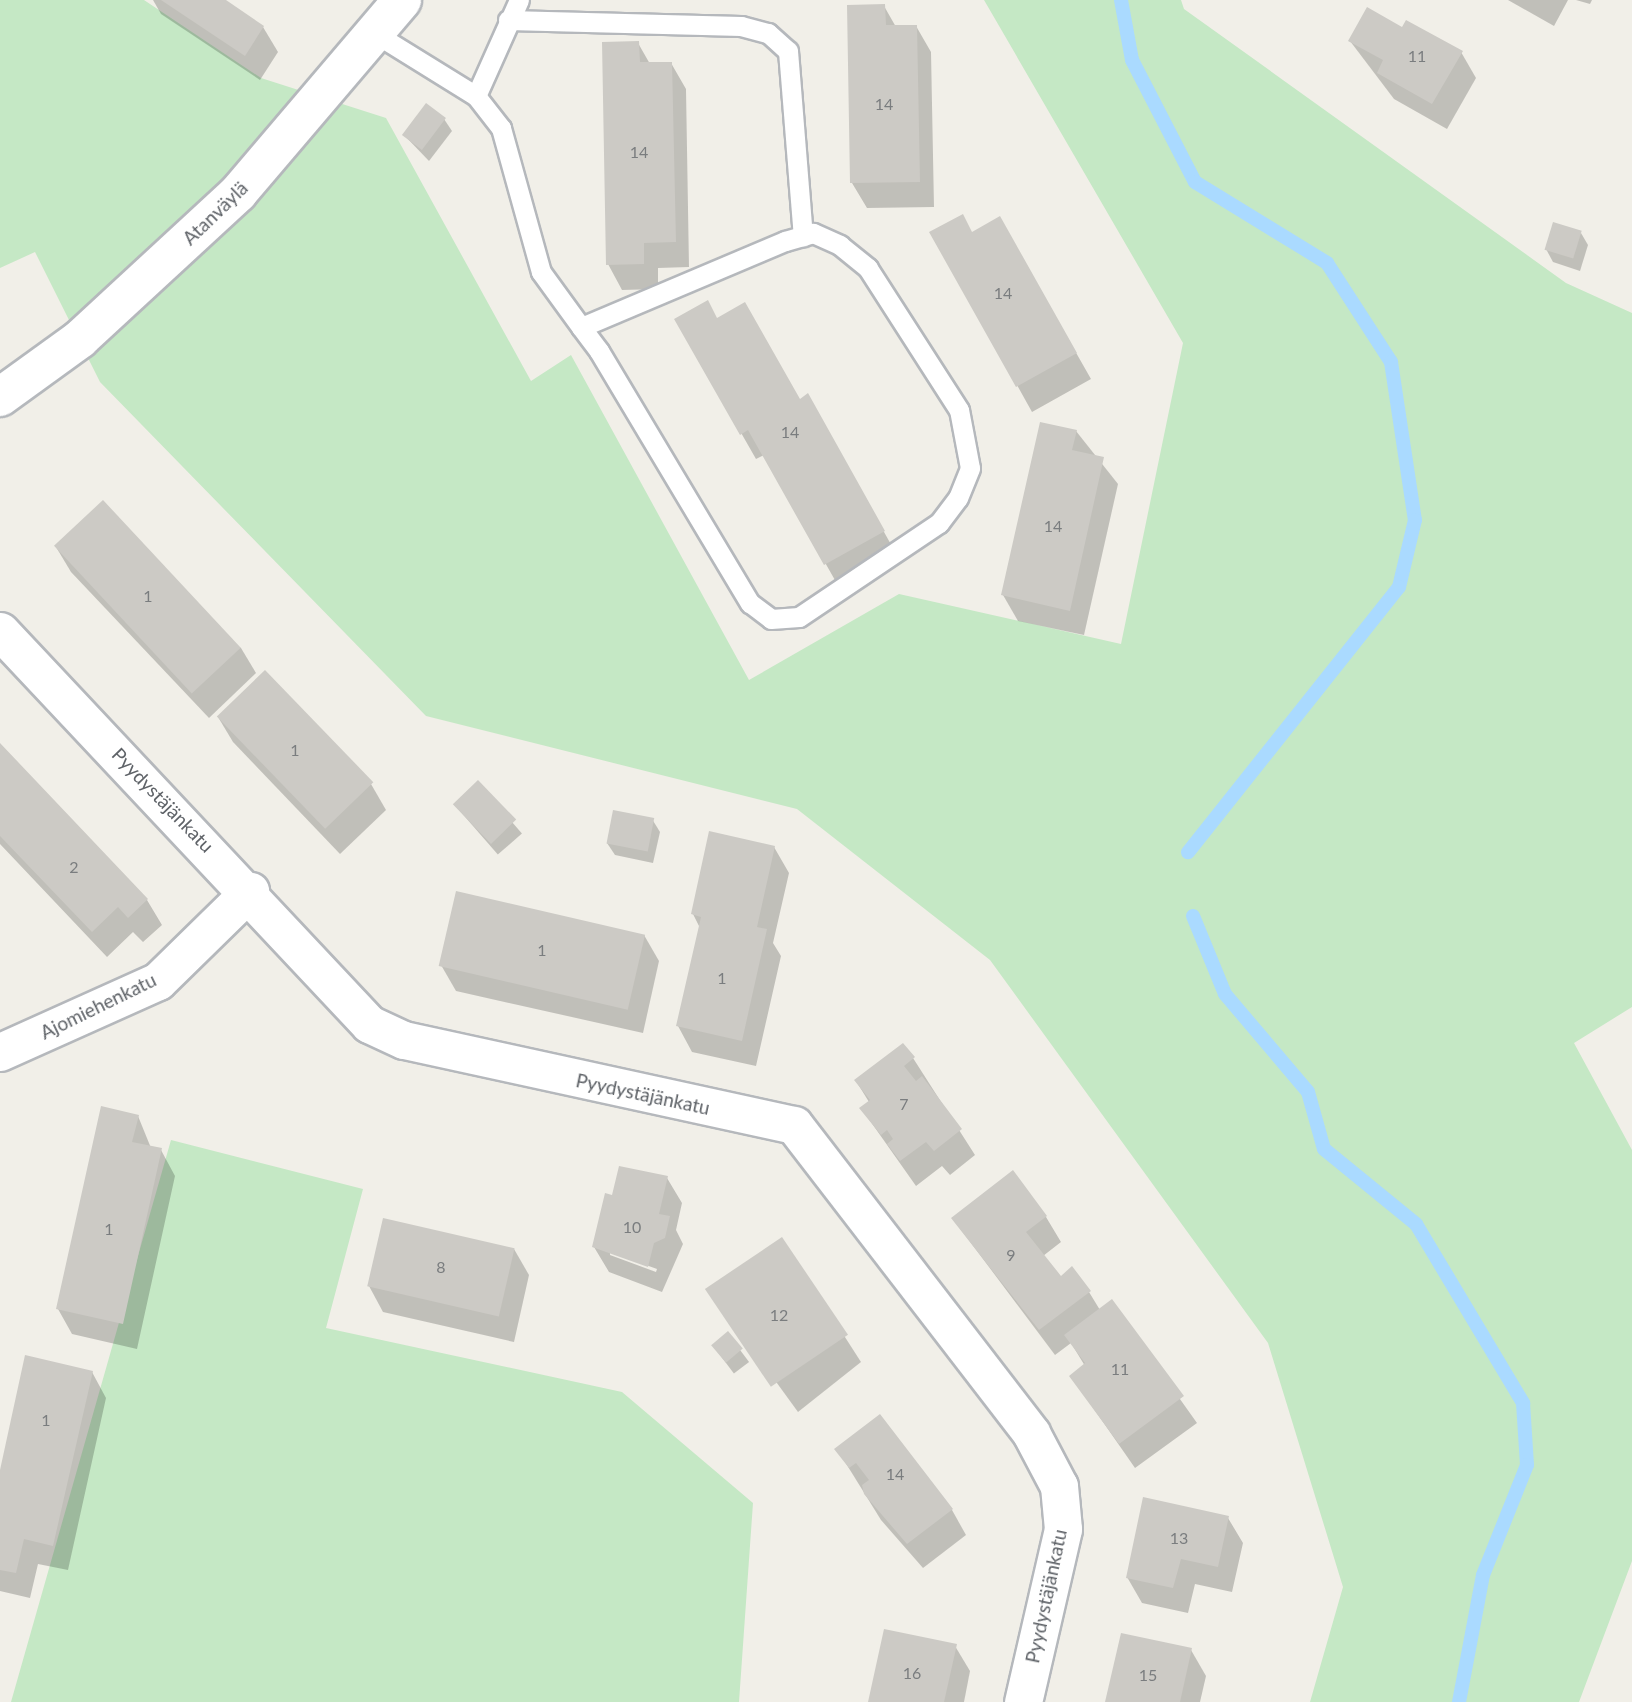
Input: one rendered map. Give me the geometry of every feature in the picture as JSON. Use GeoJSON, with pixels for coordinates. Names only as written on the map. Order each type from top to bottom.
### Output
{"type":"FeatureCollection","features":[{"type":"Feature","properties":{"kind":"street","name":"Atanväylä"},"geometry":{"type":"LineString","coordinates":[[0,397],[80,339],[238,193],[376,34],[402,0]]}},
{"type":"Feature","properties":{"kind":"street","name":"Pyydystäjänkatu"},"geometry":{"type":"LineString","coordinates":[[0,631],[250,891],[342,999],[369,1024],[404,1040],[793,1125],[1031,1433],[1059,1486],[1063,1529],[1023,1702]]}},
{"type":"Feature","properties":{"kind":"street","name":"Ajomiehenkatu"},"geometry":{"type":"LineString","coordinates":[[0,1052],[158,981],[250,891]]}},
{"type":"Feature","properties":{"kind":"lane"},"geometry":{"type":"LineString","coordinates":[[476,96],[519,0]]}},
{"type":"Feature","properties":{"kind":"lane"},"geometry":{"type":"LineString","coordinates":[[508,20],[741,26],[768,33],[788,51],[803,236]]}},
{"type":"Feature","properties":{"kind":"lane"},"geometry":{"type":"LineString","coordinates":[[376,34],[476,96],[501,128],[541,272],[581,327],[750,603],[771,619],[799,617],[939,523],[970,468],[959,410],[868,268],[841,245],[803,236],[581,327]]}},
{"type":"Feature","properties":{"kind":"green space"},"geometry":{"type":"Polygon","coordinates":[[[0,0],[144,0],[261,78],[386,118],[531,381],[571,355],[749,680],[899,594],[1121,644],[1183,343],[984,0],[1181,0],[1184,9],[1566,283],[1632,313],[1632,1007],[1574,1043],[1632,1150],[1632,1561],[1579,1702],[1310,1702],[1343,1587],[1268,1343],[990,960],[797,809],[426,716],[100,382],[35,252],[0,268],[0,0]]]}},
{"type":"Feature","properties":{"kind":"green space"},"geometry":{"type":"Polygon","coordinates":[[[171,1140],[363,1189],[326,1328],[622,1392],[753,1503],[739,1702],[11,1702],[171,1140]]]}},
{"type":"Feature","properties":{"kind":"building"},"geometry":{"type":"Polygon","coordinates":[[[161,0],[226,0],[264,26],[245,56],[161,0]]]}},
{"type":"Feature","properties":{"kind":"building"},"geometry":{"type":"Polygon","coordinates":[[[885,4],[886,25],[917,25],[920,182],[850,183],[847,5],[885,4]]]}},
{"type":"Feature","properties":{"kind":"building"},"geometry":{"type":"Polygon","coordinates":[[[1367,7],[1402,27],[1406,20],[1463,51],[1432,104],[1377,73],[1383,60],[1348,41],[1367,7]]]}},
{"type":"Feature","properties":{"kind":"building"},"geometry":{"type":"Polygon","coordinates":[[[639,41],[640,62],[672,62],[676,242],[644,243],[644,264],[606,265],[602,42],[639,41]]]}},
{"type":"Feature","properties":{"kind":"building"},"geometry":{"type":"Polygon","coordinates":[[[426,103],[446,118],[422,150],[402,135],[426,103]]]}},
{"type":"Feature","properties":{"kind":"building"},"geometry":{"type":"Polygon","coordinates":[[[963,214],[972,232],[1000,216],[1077,353],[1016,387],[929,232],[963,214]]]}},
{"type":"Feature","properties":{"kind":"building"},"geometry":{"type":"Polygon","coordinates":[[[1553,222],[1582,231],[1573,259],[1545,250],[1553,222]]]}},
{"type":"Feature","properties":{"kind":"building"},"geometry":{"type":"Polygon","coordinates":[[[708,300],[717,318],[745,302],[800,399],[808,393],[885,531],[824,565],[748,430],[740,435],[674,319],[708,300]]]}},
{"type":"Feature","properties":{"kind":"building"},"geometry":{"type":"Polygon","coordinates":[[[1040,422],[1077,430],[1072,450],[1104,457],[1070,611],[1001,595],[1040,422]]]}},
{"type":"Feature","properties":{"kind":"building"},"geometry":{"type":"Polygon","coordinates":[[[103,500],[241,648],[192,693],[54,546],[103,500]]]}},
{"type":"Feature","properties":{"kind":"building"},"geometry":{"type":"Polygon","coordinates":[[[265,670],[373,782],[325,829],[217,717],[265,670]]]}},
{"type":"Feature","properties":{"kind":"building"},"geometry":{"type":"Polygon","coordinates":[[[0,743],[148,899],[128,918],[118,907],[92,932],[0,836],[0,743]]]}},
{"type":"Feature","properties":{"kind":"building"},"geometry":{"type":"Polygon","coordinates":[[[478,780],[516,820],[491,844],[453,804],[478,780]]]}},
{"type":"Feature","properties":{"kind":"building"},"geometry":{"type":"Polygon","coordinates":[[[613,810],[654,818],[648,851],[607,843],[613,810]]]}},
{"type":"Feature","properties":{"kind":"building"},"geometry":{"type":"Polygon","coordinates":[[[709,831],[775,846],[757,927],[767,929],[742,1041],[676,1026],[701,917],[691,914],[709,831]]]}},
{"type":"Feature","properties":{"kind":"building"},"geometry":{"type":"Polygon","coordinates":[[[456,891],[645,935],[628,1010],[439,966],[456,891]]]}},
{"type":"Feature","properties":{"kind":"building"},"geometry":{"type":"Polygon","coordinates":[[[903,1043],[915,1057],[904,1066],[916,1081],[922,1076],[962,1129],[934,1151],[926,1142],[900,1161],[887,1144],[893,1139],[887,1130],[881,1135],[859,1108],[870,1100],[854,1080],[903,1043]]]}},
{"type":"Feature","properties":{"kind":"building"},"geometry":{"type":"Polygon","coordinates":[[[101,1106],[139,1115],[132,1142],[162,1148],[123,1324],[56,1309],[101,1106]]]}},
{"type":"Feature","properties":{"kind":"building"},"geometry":{"type":"Polygon","coordinates":[[[619,1166],[668,1176],[659,1214],[670,1216],[665,1238],[654,1243],[648,1267],[592,1247],[605,1193],[612,1195],[619,1166]]]}},
{"type":"Feature","properties":{"kind":"building"},"geometry":{"type":"Polygon","coordinates":[[[1013,1170],[1047,1216],[1026,1232],[1061,1276],[1072,1266],[1091,1291],[1039,1330],[951,1218],[1013,1170]]]}},
{"type":"Feature","properties":{"kind":"building"},"geometry":{"type":"Polygon","coordinates":[[[383,1218],[515,1248],[499,1317],[367,1286],[383,1218]]]}},
{"type":"Feature","properties":{"kind":"building"},"geometry":{"type":"Polygon","coordinates":[[[782,1237],[848,1335],[771,1387],[705,1289],[782,1237]]]}},
{"type":"Feature","properties":{"kind":"building"},"geometry":{"type":"Polygon","coordinates":[[[1112,1299],[1184,1396],[1119,1444],[1069,1376],[1085,1363],[1064,1335],[1112,1299]]]}},
{"type":"Feature","properties":{"kind":"building"},"geometry":{"type":"Polygon","coordinates":[[[728,1331],[743,1349],[726,1363],[711,1345],[728,1331]]]}},
{"type":"Feature","properties":{"kind":"building"},"geometry":{"type":"Polygon","coordinates":[[[25,1355],[93,1371],[53,1546],[24,1539],[16,1573],[0,1570],[0,1470],[25,1355]]]}},
{"type":"Feature","properties":{"kind":"building"},"geometry":{"type":"Polygon","coordinates":[[[880,1414],[953,1509],[907,1544],[864,1494],[862,1485],[869,1480],[856,1463],[849,1468],[834,1449],[880,1414]]]}},
{"type":"Feature","properties":{"kind":"building"},"geometry":{"type":"Polygon","coordinates":[[[1143,1497],[1229,1516],[1218,1567],[1181,1559],[1173,1588],[1126,1578],[1143,1497]]]}},
{"type":"Feature","properties":{"kind":"building"},"geometry":{"type":"Polygon","coordinates":[[[884,1629],[957,1644],[944,1702],[868,1702],[884,1629]]]}},
{"type":"Feature","properties":{"kind":"building"},"geometry":{"type":"Polygon","coordinates":[[[1121,1633],[1192,1648],[1180,1702],[1105,1702],[1121,1633]]]}},
{"type":"Feature","properties":{"kind":"waterway"},"geometry":{"type":"LineString","coordinates":[[1121,0],[1132,60],[1195,182],[1327,263],[1391,362],[1415,520],[1399,587],[1188,852]]}},
{"type":"Feature","properties":{"kind":"waterway"},"geometry":{"type":"LineString","coordinates":[[1193,916],[1225,994],[1308,1092],[1324,1149],[1416,1224],[1523,1403],[1527,1465],[1483,1575],[1459,1702]]}}]}
